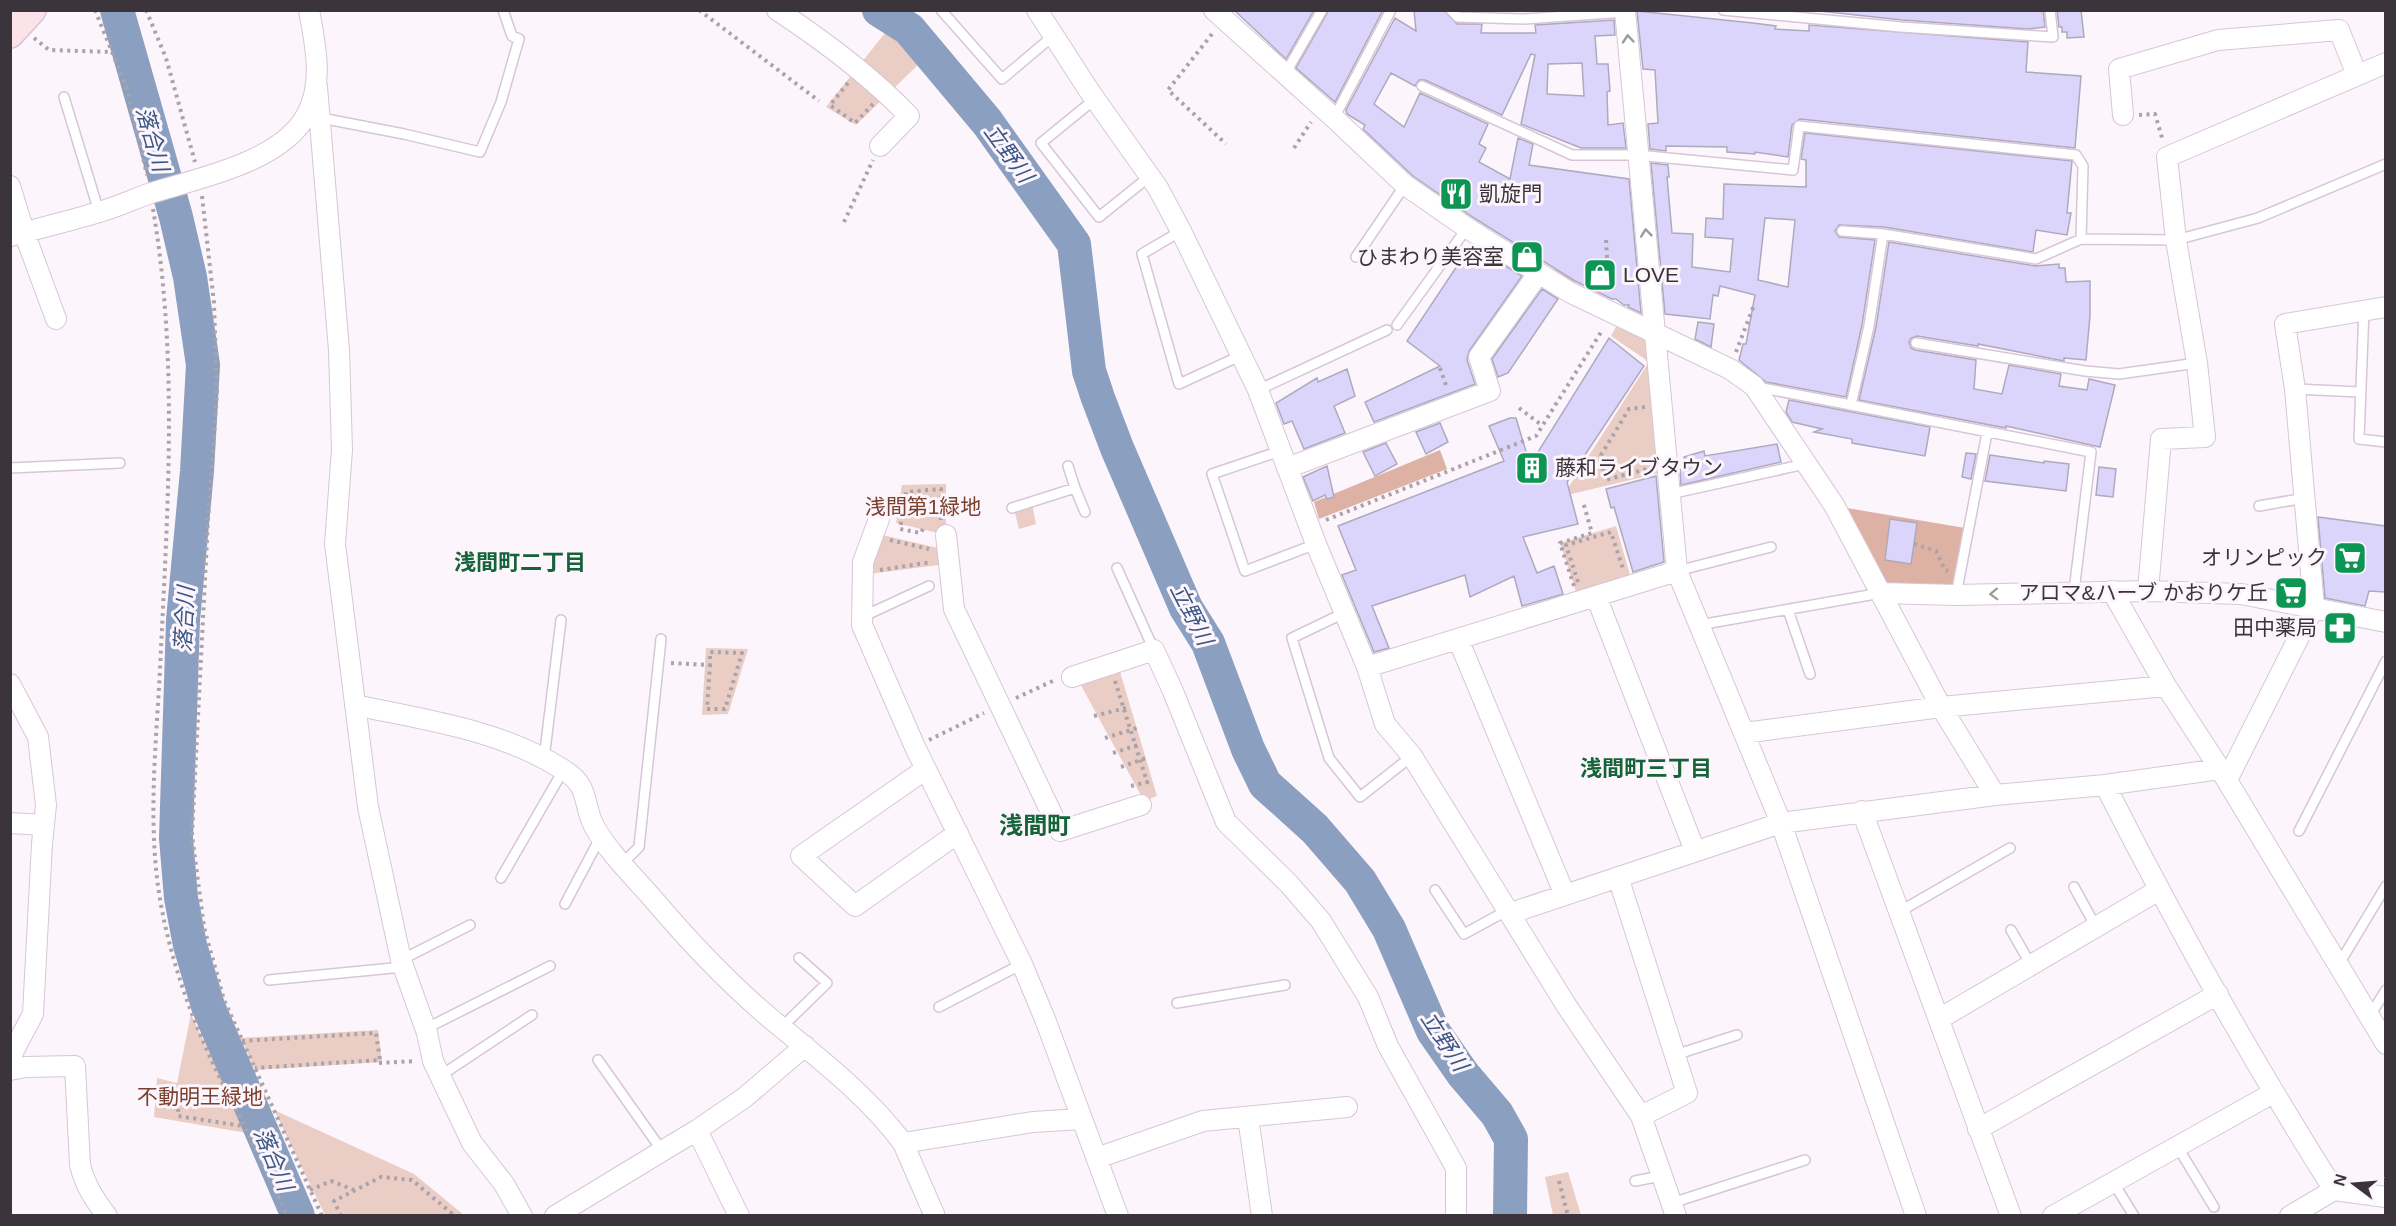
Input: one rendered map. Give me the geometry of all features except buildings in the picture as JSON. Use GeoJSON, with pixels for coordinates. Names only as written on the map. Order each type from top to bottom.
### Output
{"type":"FeatureCollection","features":[{"type":"Feature","properties":{"kind":"street"},"geometry":{"type":"LineString","coordinates":[[309,10],[315,41],[339,350],[342,450],[335,544],[368,807],[402,963],[436,1068],[472,1143],[504,1184],[522,1215]]}},
{"type":"Feature","properties":{"kind":"street"},"geometry":{"type":"LineString","coordinates":[[777,10],[826,42],[891,97],[909,116],[879,146]]}},
{"type":"Feature","properties":{"kind":"street"},"geometry":{"type":"LineString","coordinates":[[1037,10],[1095,99],[1150,176],[1181,231],[1242,354],[1258,390],[1312,535],[1367,667],[1385,724],[1412,756],[1566,1005],[1641,1116],[1674,1209]]}},
{"type":"Feature","properties":{"kind":"street"},"geometry":{"type":"LineString","coordinates":[[1626,11],[1637,155],[1656,333],[1677,571],[1781,823],[1916,1215]]}},
{"type":"Feature","properties":{"kind":"street"},"geometry":{"type":"LineString","coordinates":[[1219,15],[1328,112],[1405,185],[1467,228],[1578,297],[1730,369],[1754,386],[1834,505],[1941,706],[1995,795]]}},
{"type":"Feature","properties":{"kind":"street"},"geometry":{"type":"LineString","coordinates":[[2123,115],[2118,69],[2218,40],[2339,30],[2357,75]]}},
{"type":"Feature","properties":{"kind":"street"},"geometry":{"type":"LineString","coordinates":[[2148,591],[2161,439],[2205,437],[2197,363],[2176,240],[2167,157],[2385,63]]}},
{"type":"Feature","properties":{"kind":"street"},"geometry":{"type":"LineString","coordinates":[[17,234],[99,212],[200,179],[272,150],[307,115],[317,87]]}},
{"type":"Feature","properties":{"kind":"street"},"geometry":{"type":"LineString","coordinates":[[10,186],[17,234],[56,319]]}},
{"type":"Feature","properties":{"kind":"street"},"geometry":{"type":"LineString","coordinates":[[1284,460],[1490,391],[1479,357],[1538,274]]}},
{"type":"Feature","properties":{"kind":"street"},"geometry":{"type":"LineString","coordinates":[[2223,774],[2314,607],[2295,388],[2285,324],[2385,307]]}},
{"type":"Feature","properties":{"kind":"street"},"geometry":{"type":"LineString","coordinates":[[879,519],[869,556],[863,562],[862,625],[926,769],[1022,964],[1045,1019],[1118,1215]]}},
{"type":"Feature","properties":{"kind":"street"},"geometry":{"type":"LineString","coordinates":[[939,531],[954,609],[1060,831],[1147,801]]}},
{"type":"Feature","properties":{"kind":"street"},"geometry":{"type":"LineString","coordinates":[[1367,667],[1458,639],[1587,592],[1677,571]]}},
{"type":"Feature","properties":{"kind":"street"},"geometry":{"type":"LineString","coordinates":[[2112,591],[2166,686],[2223,774],[2385,1044]]}},
{"type":"Feature","properties":{"kind":"street"},"geometry":{"type":"LineString","coordinates":[[1881,593],[1956,595],[2148,591],[2241,594],[2385,622]]}},
{"type":"Feature","properties":{"kind":"street"},"geometry":{"type":"LineString","coordinates":[[1587,592],[1695,851]]}},
{"type":"Feature","properties":{"kind":"street"},"geometry":{"type":"LineString","coordinates":[[1458,639],[1565,895]]}},
{"type":"Feature","properties":{"kind":"street"},"geometry":{"type":"LineString","coordinates":[[1072,677],[1154,650],[1227,822],[1289,884],[1321,921],[1368,997],[1388,1046],[1456,1168],[1456,1215]]}},
{"type":"Feature","properties":{"kind":"street"},"geometry":{"type":"LineString","coordinates":[[10,684],[38,737],[46,805],[33,1014],[10,1060]]}},
{"type":"Feature","properties":{"kind":"street"},"geometry":{"type":"LineString","coordinates":[[1744,733],[1941,706],[2166,686]]}},
{"type":"Feature","properties":{"kind":"street"},"geometry":{"type":"LineString","coordinates":[[355,705],[465,729],[536,753],[564,770],[584,790],[594,825],[602,836],[698,951],[781,1028],[868,1100],[903,1143],[934,1214],[932,1215]]}},
{"type":"Feature","properties":{"kind":"street"},"geometry":{"type":"LineString","coordinates":[[926,769],[801,856],[855,906],[958,833]]}},
{"type":"Feature","properties":{"kind":"street"},"geometry":{"type":"LineString","coordinates":[[1509,912],[1781,823],[1995,795],[2223,774]]}},
{"type":"Feature","properties":{"kind":"street"},"geometry":{"type":"LineString","coordinates":[[2105,785],[2159,891],[2273,1093],[2334,1190]]}},
{"type":"Feature","properties":{"kind":"street"},"geometry":{"type":"LineString","coordinates":[[1862,812],[2011,1215]]}},
{"type":"Feature","properties":{"kind":"street"},"geometry":{"type":"LineString","coordinates":[[10,823],[44,825]]}},
{"type":"Feature","properties":{"kind":"street"},"geometry":{"type":"LineString","coordinates":[[1618,877],[1687,1093],[1641,1116]]}},
{"type":"Feature","properties":{"kind":"street"},"geometry":{"type":"LineString","coordinates":[[1939,1019],[2159,891]]}},
{"type":"Feature","properties":{"kind":"street"},"geometry":{"type":"LineString","coordinates":[[1978,1129],[2218,994]]}},
{"type":"Feature","properties":{"kind":"street"},"geometry":{"type":"LineString","coordinates":[[555,1215],[698,1130],[744,1098],[805,1046]]}},
{"type":"Feature","properties":{"kind":"street"},"geometry":{"type":"LineString","coordinates":[[10,1070],[25,1067],[75,1066],[80,1165],[83,1180],[107,1215]]}},
{"type":"Feature","properties":{"kind":"street"},"geometry":{"type":"LineString","coordinates":[[2053,1215],[2273,1093]]}},
{"type":"Feature","properties":{"kind":"street"},"geometry":{"type":"LineString","coordinates":[[1096,1158],[1203,1121],[1347,1107]]}},
{"type":"Feature","properties":{"kind":"street"},"geometry":{"type":"LineString","coordinates":[[1248,1117],[1262,1215]]}},
{"type":"Feature","properties":{"kind":"street"},"geometry":{"type":"LineString","coordinates":[[903,1143],[1032,1122],[1082,1119]]}},
{"type":"Feature","properties":{"kind":"street"},"geometry":{"type":"LineString","coordinates":[[698,1130],[739,1215]]}},
{"type":"Feature","properties":{"kind":"street"},"geometry":{"type":"LineString","coordinates":[[2290,1215],[2334,1190],[2385,1197]]}},
{"type":"Feature","properties":{"kind":"lane"},"geometry":{"type":"LineString","coordinates":[[321,118],[480,152],[501,102],[519,39],[512,36],[503,10]]}},
{"type":"Feature","properties":{"kind":"lane"},"geometry":{"type":"LineString","coordinates":[[941,10],[1002,79],[1053,36]]}},
{"type":"Feature","properties":{"kind":"lane"},"geometry":{"type":"LineString","coordinates":[[1285,74],[1322,10]]}},
{"type":"Feature","properties":{"kind":"lane"},"geometry":{"type":"LineString","coordinates":[[1328,112],[1391,10]]}},
{"type":"Feature","properties":{"kind":"lane"},"geometry":{"type":"LineString","coordinates":[[1451,10],[1458,17],[1626,11]]}},
{"type":"Feature","properties":{"kind":"lane"},"geometry":{"type":"LineString","coordinates":[[1723,10],[1901,27],[2053,37],[2050,10]]}},
{"type":"Feature","properties":{"kind":"lane"},"geometry":{"type":"LineString","coordinates":[[1422,86],[1572,154],[1637,155],[1792,170],[1799,126],[2076,155],[2083,166],[2081,238]]}},
{"type":"Feature","properties":{"kind":"lane"},"geometry":{"type":"LineString","coordinates":[[64,97],[99,212]]}},
{"type":"Feature","properties":{"kind":"lane"},"geometry":{"type":"LineString","coordinates":[[1095,99],[1041,144],[1099,217],[1150,176]]}},
{"type":"Feature","properties":{"kind":"lane"},"geometry":{"type":"LineString","coordinates":[[1842,231],[1883,234],[2036,259],[2081,238],[2176,240],[2258,218],[2385,164]]}},
{"type":"Feature","properties":{"kind":"lane"},"geometry":{"type":"LineString","coordinates":[[1356,257],[1405,185]]}},
{"type":"Feature","properties":{"kind":"lane"},"geometry":{"type":"LineString","coordinates":[[1397,325],[1467,228]]}},
{"type":"Feature","properties":{"kind":"lane"},"geometry":{"type":"LineString","coordinates":[[1181,231],[1142,254],[1179,384],[1242,354]]}},
{"type":"Feature","properties":{"kind":"lane"},"geometry":{"type":"LineString","coordinates":[[1851,405],[1869,326],[1883,234]]}},
{"type":"Feature","properties":{"kind":"lane"},"geometry":{"type":"LineString","coordinates":[[2364,309],[2359,440],[2385,442]]}},
{"type":"Feature","properties":{"kind":"lane"},"geometry":{"type":"LineString","coordinates":[[1258,390],[1387,330]]}},
{"type":"Feature","properties":{"kind":"lane"},"geometry":{"type":"LineString","coordinates":[[1916,343],[2085,371],[2119,374],[2197,363]]}},
{"type":"Feature","properties":{"kind":"lane"},"geometry":{"type":"LineString","coordinates":[[1754,386],[2091,452],[2074,591]]}},
{"type":"Feature","properties":{"kind":"lane"},"geometry":{"type":"LineString","coordinates":[[2295,388],[2360,392]]}},
{"type":"Feature","properties":{"kind":"lane"},"geometry":{"type":"LineString","coordinates":[[1956,595],[1987,433]]}},
{"type":"Feature","properties":{"kind":"lane"},"geometry":{"type":"LineString","coordinates":[[1284,460],[1212,474],[1245,571],[1312,535]]}},
{"type":"Feature","properties":{"kind":"lane"},"geometry":{"type":"LineString","coordinates":[[10,468],[120,463]]}},
{"type":"Feature","properties":{"kind":"lane"},"geometry":{"type":"LineString","coordinates":[[1670,494],[1805,464]]}},
{"type":"Feature","properties":{"kind":"lane"},"geometry":{"type":"LineString","coordinates":[[1068,466],[1085,513]]}},
{"type":"Feature","properties":{"kind":"lane"},"geometry":{"type":"LineString","coordinates":[[1012,508],[1075,488]]}},
{"type":"Feature","properties":{"kind":"lane"},"geometry":{"type":"LineString","coordinates":[[2259,506],[2305,498]]}},
{"type":"Feature","properties":{"kind":"lane"},"geometry":{"type":"LineString","coordinates":[[1677,571],[1771,547]]}},
{"type":"Feature","properties":{"kind":"lane"},"geometry":{"type":"LineString","coordinates":[[1117,568],[1154,650]]}},
{"type":"Feature","properties":{"kind":"lane"},"geometry":{"type":"LineString","coordinates":[[862,617],[929,586]]}},
{"type":"Feature","properties":{"kind":"lane"},"geometry":{"type":"LineString","coordinates":[[1699,625],[1881,593]]}},
{"type":"Feature","properties":{"kind":"lane"},"geometry":{"type":"LineString","coordinates":[[1788,610],[1810,674]]}},
{"type":"Feature","properties":{"kind":"lane"},"geometry":{"type":"LineString","coordinates":[[1344,613],[1292,638],[1329,758],[1360,797],[1412,756]]}},
{"type":"Feature","properties":{"kind":"lane"},"geometry":{"type":"LineString","coordinates":[[544,759],[561,620]]}},
{"type":"Feature","properties":{"kind":"lane"},"geometry":{"type":"LineString","coordinates":[[623,863],[639,847],[661,639]]}},
{"type":"Feature","properties":{"kind":"lane"},"geometry":{"type":"LineString","coordinates":[[2299,831],[2385,661]]}},
{"type":"Feature","properties":{"kind":"lane"},"geometry":{"type":"LineString","coordinates":[[501,878],[564,770]]}},
{"type":"Feature","properties":{"kind":"lane"},"geometry":{"type":"LineString","coordinates":[[565,904],[602,836]]}},
{"type":"Feature","properties":{"kind":"lane"},"geometry":{"type":"LineString","coordinates":[[1899,912],[2010,848]]}},
{"type":"Feature","properties":{"kind":"lane"},"geometry":{"type":"LineString","coordinates":[[2338,966],[2385,886]]}},
{"type":"Feature","properties":{"kind":"lane"},"geometry":{"type":"LineString","coordinates":[[2073,887],[2096,927]]}},
{"type":"Feature","properties":{"kind":"lane"},"geometry":{"type":"LineString","coordinates":[[1435,890],[1464,934],[1509,912]]}},
{"type":"Feature","properties":{"kind":"lane"},"geometry":{"type":"LineString","coordinates":[[269,980],[402,963],[470,925]]}},
{"type":"Feature","properties":{"kind":"lane"},"geometry":{"type":"LineString","coordinates":[[2011,930],[2031,965]]}},
{"type":"Feature","properties":{"kind":"lane"},"geometry":{"type":"LineString","coordinates":[[781,1028],[827,984],[799,958]]}},
{"type":"Feature","properties":{"kind":"lane"},"geometry":{"type":"LineString","coordinates":[[939,1007],[1022,964]]}},
{"type":"Feature","properties":{"kind":"lane"},"geometry":{"type":"LineString","coordinates":[[425,1029],[550,966]]}},
{"type":"Feature","properties":{"kind":"lane"},"geometry":{"type":"LineString","coordinates":[[1177,1004],[1285,984]]}},
{"type":"Feature","properties":{"kind":"lane"},"geometry":{"type":"LineString","coordinates":[[2369,1017],[2385,990]]}},
{"type":"Feature","properties":{"kind":"lane"},"geometry":{"type":"LineString","coordinates":[[436,1068],[532,1015]]}},
{"type":"Feature","properties":{"kind":"lane"},"geometry":{"type":"LineString","coordinates":[[1676,1055],[1737,1035]]}},
{"type":"Feature","properties":{"kind":"lane"},"geometry":{"type":"LineString","coordinates":[[598,1060],[663,1152]]}},
{"type":"Feature","properties":{"kind":"lane"},"geometry":{"type":"LineString","coordinates":[[2177,1146],[2214,1207]]}},
{"type":"Feature","properties":{"kind":"lane"},"geometry":{"type":"LineString","coordinates":[[1674,1209],[1805,1160]]}},
{"type":"Feature","properties":{"kind":"lane"},"geometry":{"type":"LineString","coordinates":[[1635,1181],[1661,1176]]}},
{"type":"Feature","properties":{"kind":"lane"},"geometry":{"type":"LineString","coordinates":[[2113,1182],[2133,1215]]}},
{"type":"Feature","properties":{"kind":"path"},"geometry":{"type":"LineString","coordinates":[[96,10],[127,89],[160,250],[168,336],[168,503],[153,803],[159,893],[191,1014],[287,1215]]}},
{"type":"Feature","properties":{"kind":"path"},"geometry":{"type":"LineString","coordinates":[[146,10],[166,58],[200,179],[214,303],[217,393],[208,520],[192,835],[204,927],[224,1000],[322,1215]]}},
{"type":"Feature","properties":{"kind":"path"},"geometry":{"type":"LineString","coordinates":[[699,10],[708,13],[819,101]]}},
{"type":"Feature","properties":{"kind":"path"},"geometry":{"type":"LineString","coordinates":[[1219,15],[1168,90],[1226,144]]}},
{"type":"Feature","properties":{"kind":"path"},"geometry":{"type":"LineString","coordinates":[[20,21],[49,50],[112,52]]}},
{"type":"Feature","properties":{"kind":"path"},"geometry":{"type":"LineString","coordinates":[[859,71],[830,105],[853,124],[880,98]]}},
{"type":"Feature","properties":{"kind":"path"},"geometry":{"type":"LineString","coordinates":[[1294,148],[1328,112]]}},
{"type":"Feature","properties":{"kind":"path"},"geometry":{"type":"LineString","coordinates":[[2123,115],[2155,114],[2167,157]]}},
{"type":"Feature","properties":{"kind":"path"},"geometry":{"type":"LineString","coordinates":[[844,222],[879,146]]}},
{"type":"Feature","properties":{"kind":"path"},"geometry":{"type":"LineString","coordinates":[[1312,535],[1536,436],[1610,311],[1606,240]]}},
{"type":"Feature","properties":{"kind":"path"},"geometry":{"type":"LineString","coordinates":[[1730,369],[1754,305]]}},
{"type":"Feature","properties":{"kind":"path"},"geometry":{"type":"LineString","coordinates":[[1649,406],[1629,410],[1601,455],[1605,480],[1657,466]]}},
{"type":"Feature","properties":{"kind":"path"},"geometry":{"type":"LineString","coordinates":[[1519,408],[1543,426]]}},
{"type":"Feature","properties":{"kind":"path"},"geometry":{"type":"LineString","coordinates":[[941,489],[939,531],[900,529],[906,492],[941,489]]}},
{"type":"Feature","properties":{"kind":"path"},"geometry":{"type":"LineString","coordinates":[[1583,501],[1592,533],[1560,543],[1575,590],[1587,592]]}},
{"type":"Feature","properties":{"kind":"path"},"geometry":{"type":"LineString","coordinates":[[1574,585],[1578,583],[1566,545],[1611,532],[1623,571]]}},
{"type":"Feature","properties":{"kind":"path"},"geometry":{"type":"LineString","coordinates":[[880,538],[933,549],[935,562],[872,571],[869,556],[880,538]]}},
{"type":"Feature","properties":{"kind":"path"},"geometry":{"type":"LineString","coordinates":[[1914,544],[1936,551],[1945,570],[1960,573]]}},
{"type":"Feature","properties":{"kind":"path"},"geometry":{"type":"LineString","coordinates":[[710,652],[742,653],[725,709],[707,709],[710,665],[710,652]]}},
{"type":"Feature","properties":{"kind":"path"},"geometry":{"type":"LineString","coordinates":[[658,662],[710,665]]}},
{"type":"Feature","properties":{"kind":"path"},"geometry":{"type":"LineString","coordinates":[[1110,664],[1136,746],[1150,781],[1147,801]]}},
{"type":"Feature","properties":{"kind":"path"},"geometry":{"type":"LineString","coordinates":[[1094,716],[1130,707]]}},
{"type":"Feature","properties":{"kind":"path"},"geometry":{"type":"LineString","coordinates":[[1105,738],[1137,728]]}},
{"type":"Feature","properties":{"kind":"path"},"geometry":{"type":"LineString","coordinates":[[1113,753],[1141,744]]}},
{"type":"Feature","properties":{"kind":"path"},"geometry":{"type":"LineString","coordinates":[[1121,767],[1143,759]]}},
{"type":"Feature","properties":{"kind":"path"},"geometry":{"type":"LineString","coordinates":[[1131,786],[1150,781]]}},
{"type":"Feature","properties":{"kind":"path"},"geometry":{"type":"LineString","coordinates":[[242,1041],[376,1033],[380,1060],[255,1069]]}},
{"type":"Feature","properties":{"kind":"path"},"geometry":{"type":"LineString","coordinates":[[255,1069],[436,1068]]}},
{"type":"Feature","properties":{"kind":"path"},"geometry":{"type":"LineString","coordinates":[[168,1095],[170,1082]]}},
{"type":"Feature","properties":{"kind":"path"},"geometry":{"type":"LineString","coordinates":[[234,1105],[179,1090],[178,1116],[243,1126]]}},
{"type":"Feature","properties":{"kind":"path"},"geometry":{"type":"LineString","coordinates":[[341,1215],[333,1201],[381,1177],[412,1180],[455,1215]]}},
{"type":"Feature","properties":{"kind":"path"},"geometry":{"type":"LineString","coordinates":[[310,1190],[331,1181],[354,1190]]}},
{"type":"Feature","properties":{"kind":"path"},"geometry":{"type":"LineString","coordinates":[[1559,1181],[1568,1215]]}},
{"type":"Feature","properties":{"kind":"green space"},"geometry":{"type":"Polygon","coordinates":[[[889,28],[923,60],[856,125],[826,107],[889,28]]]}},
{"type":"Feature","properties":{"kind":"green space"},"geometry":{"type":"Polygon","coordinates":[[[1560,258],[1579,266],[1573,292],[1656,333],[1668,471],[1563,496],[1649,362],[1611,336],[1619,321],[1549,277],[1560,258]]]}},
{"type":"Feature","properties":{"kind":"green space","name":"浅間第1緑地"},"geometry":{"type":"Polygon","coordinates":[[[946,484],[946,535],[896,523],[902,485],[946,484]]]}},
{"type":"Feature","properties":{"kind":"green space"},"geometry":{"type":"Polygon","coordinates":[[[1032,504],[1036,524],[1019,529],[1014,509],[1032,504]]]}},
{"type":"Feature","properties":{"kind":"green space"},"geometry":{"type":"Polygon","coordinates":[[[1616,526],[1632,582],[1578,598],[1560,543],[1616,526]]]}},
{"type":"Feature","properties":{"kind":"green space"},"geometry":{"type":"Polygon","coordinates":[[[878,534],[938,548],[939,565],[868,574],[878,534]]]}},
{"type":"Feature","properties":{"kind":"green space"},"geometry":{"type":"Polygon","coordinates":[[[706,648],[748,649],[728,714],[702,715],[706,648]]]}},
{"type":"Feature","properties":{"kind":"green space"},"geometry":{"type":"Polygon","coordinates":[[[1118,665],[1157,796],[1144,801],[1077,678],[1118,665]]]}},
{"type":"Feature","properties":{"kind":"green space","name":"不動明王緑地"},"geometry":{"type":"Polygon","coordinates":[[[191,1014],[247,1133],[154,1117],[157,1078],[177,1083],[191,1014]]]}},
{"type":"Feature","properties":{"kind":"green space"},"geometry":{"type":"Polygon","coordinates":[[[378,1030],[382,1062],[255,1070],[241,1038],[378,1030]]]}},
{"type":"Feature","properties":{"kind":"green space"},"geometry":{"type":"Polygon","coordinates":[[[274,1110],[414,1174],[464,1215],[325,1215],[274,1110]]]}},
{"type":"Feature","properties":{"kind":"green space"},"geometry":{"type":"Polygon","coordinates":[[[1568,1172],[1581,1215],[1553,1215],[1545,1177],[1568,1172]]]}},
{"type":"Feature","properties":{"kind":"shaded area"},"geometry":{"type":"Polygon","coordinates":[[[1440,450],[1447,469],[1319,519],[1314,502],[1440,450]]]}},
{"type":"Feature","properties":{"kind":"shaded area"},"geometry":{"type":"Polygon","coordinates":[[[1841,507],[1965,528],[1952,591],[1886,587],[1841,507]]]}},
{"type":"Feature","properties":{"kind":"waterway","name":"落合川"},"geometry":{"type":"LineString","coordinates":[[117,10],[176,217],[190,277],[203,365],[197,471],[183,620],[176,838],[181,898],[190,945],[208,1006],[298,1216]]}},
{"type":"Feature","properties":{"kind":"waterway","name":"立野川"},"geometry":{"type":"LineString","coordinates":[[879,10],[909,29],[987,122],[1074,244],[1089,371],[1098,398],[1117,448],[1186,608],[1208,643],[1248,749],[1265,784],[1315,829],[1360,881],[1389,929],[1433,1031],[1463,1074],[1497,1114],[1511,1139],[1510,1216]]}},
{"type":"Feature","properties":{"kind":"place","name":"凱旋門"},"geometry":{"type":"Point","coordinates":[1456,194]}},
{"type":"Feature","properties":{"kind":"place","name":"ひまわり美容室"},"geometry":{"type":"Point","coordinates":[1527,257]}},
{"type":"Feature","properties":{"kind":"place","name":"LOVE"},"geometry":{"type":"Point","coordinates":[1600,275]}},
{"type":"Feature","properties":{"kind":"place","name":"藤和ライブタウン"},"geometry":{"type":"Point","coordinates":[1532,468]}},
{"type":"Feature","properties":{"kind":"place","name":"オリンピック"},"geometry":{"type":"Point","coordinates":[2350,558]}},
{"type":"Feature","properties":{"kind":"place","name":"アロマ&ハーブ かおりケ丘"},"geometry":{"type":"Point","coordinates":[2291,593]}},
{"type":"Feature","properties":{"kind":"place","name":"田中薬局"},"geometry":{"type":"Point","coordinates":[2340,628]}},
{"type":"Feature","properties":{"kind":"district","name":"浅間町二丁目"},"geometry":{"type":"Point","coordinates":[520,562]}},
{"type":"Feature","properties":{"kind":"district","name":"浅間町三丁目"},"geometry":{"type":"Point","coordinates":[1646,768]}},
{"type":"Feature","properties":{"kind":"district","name":"浅間町"},"geometry":{"type":"Point","coordinates":[1035,826]}}]}
